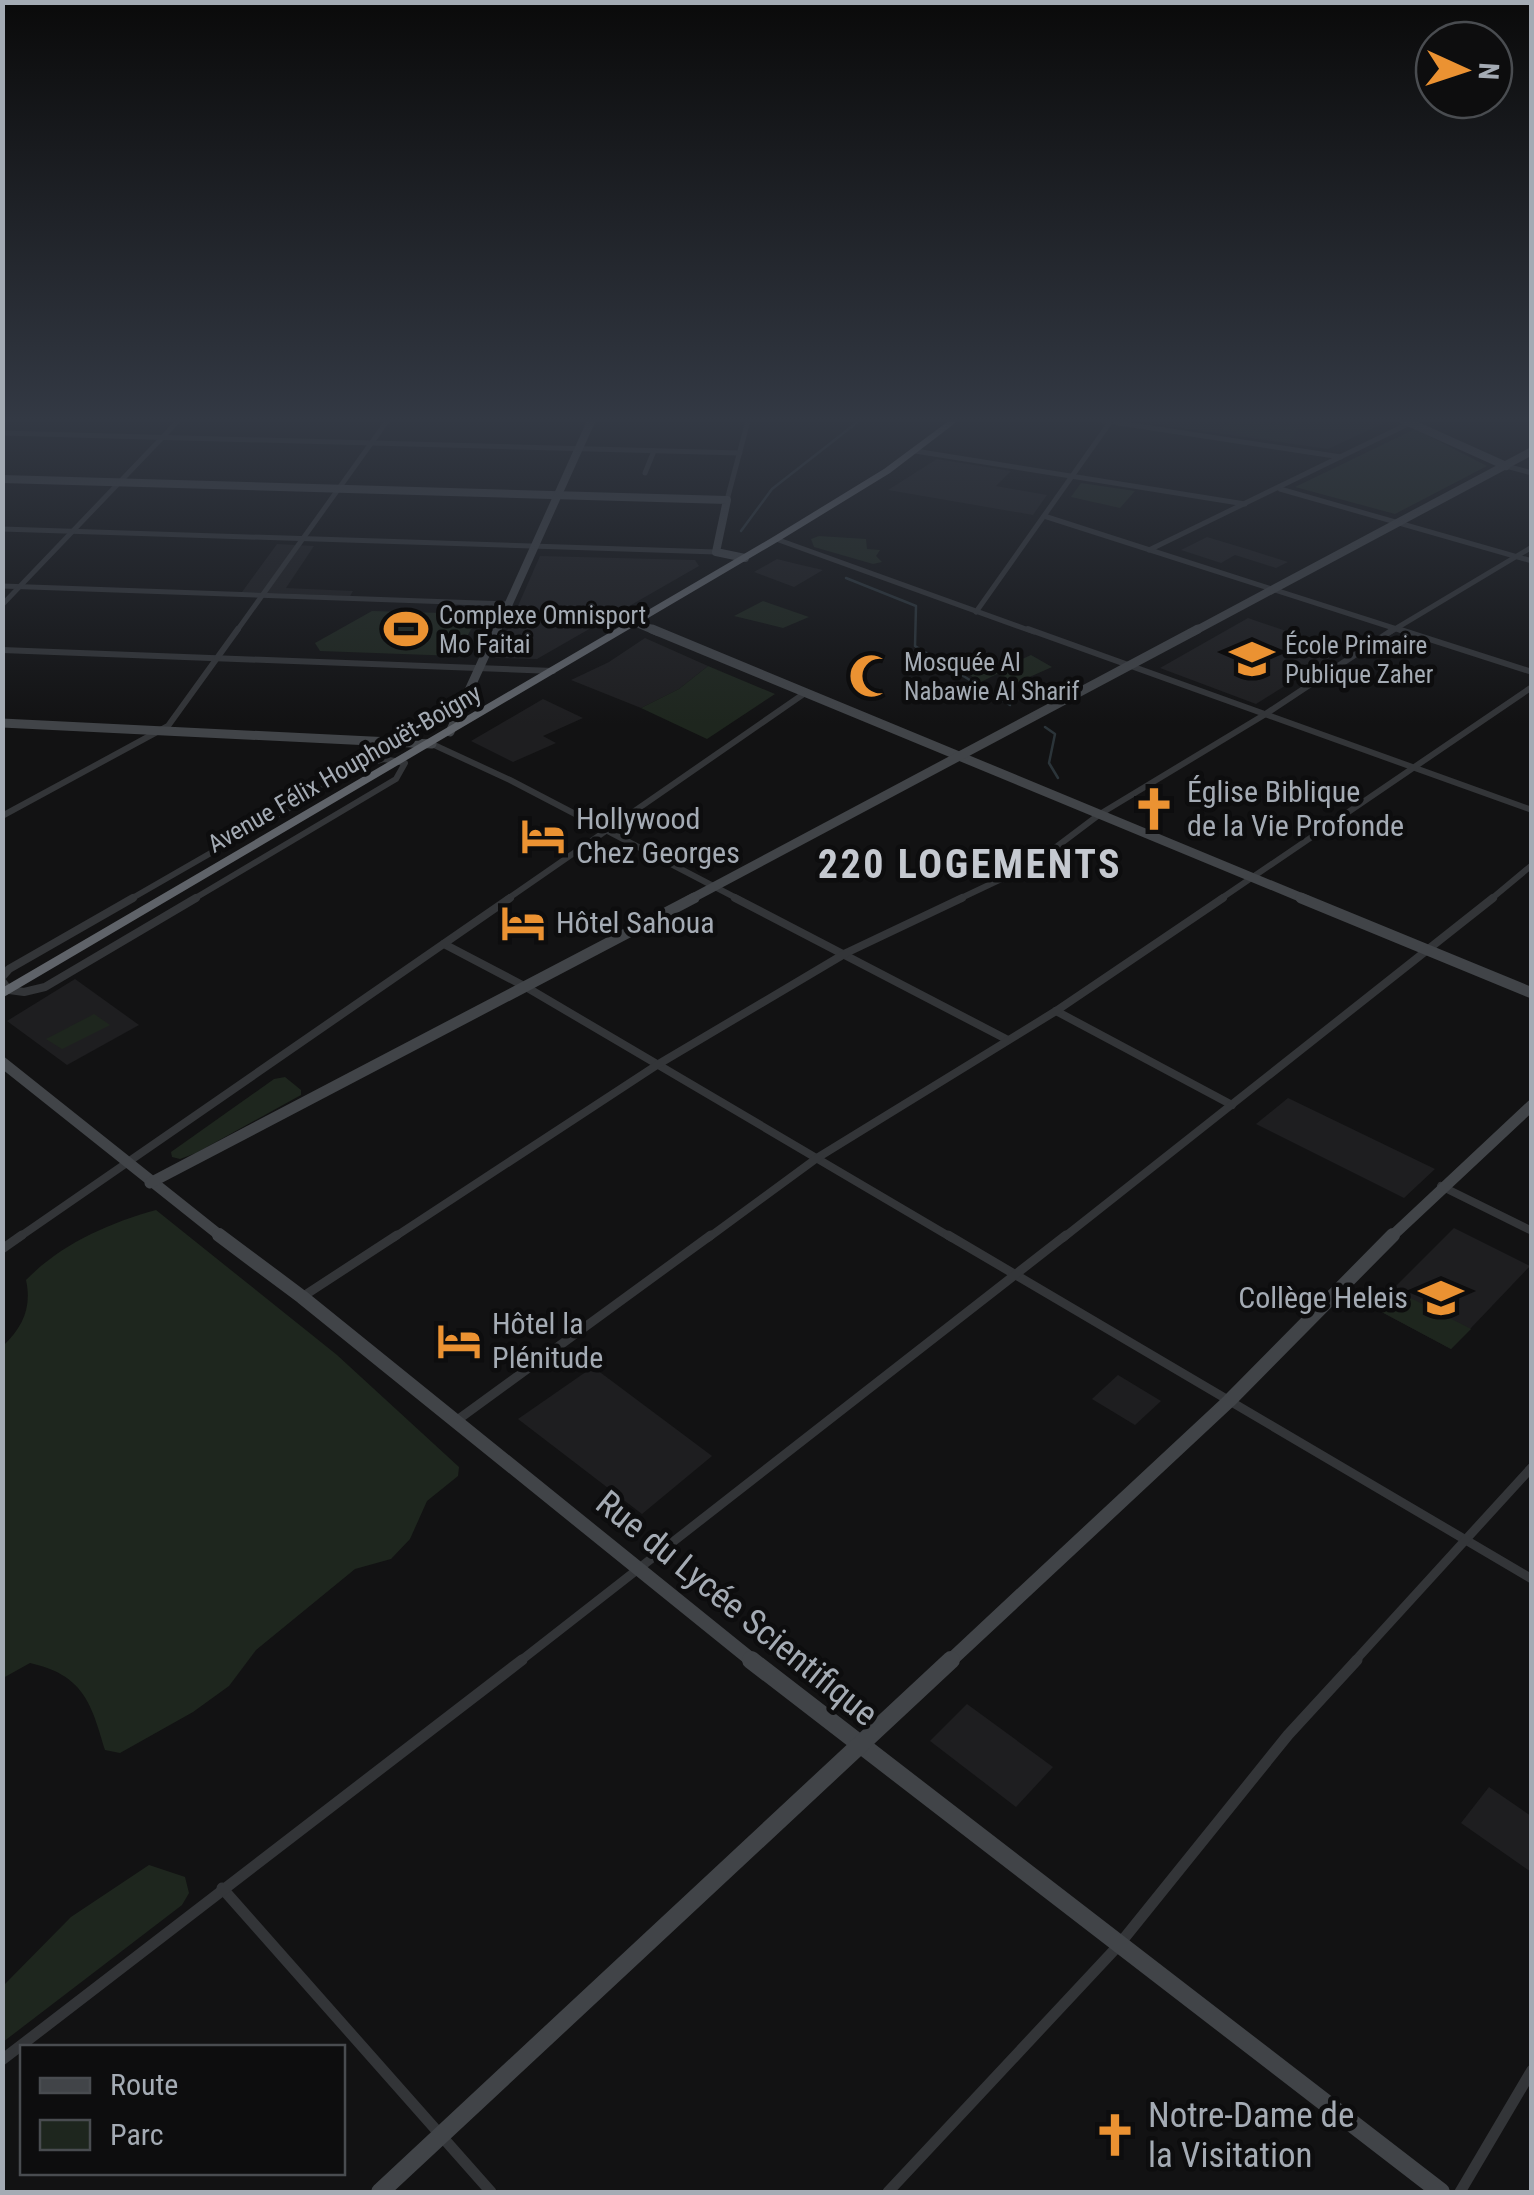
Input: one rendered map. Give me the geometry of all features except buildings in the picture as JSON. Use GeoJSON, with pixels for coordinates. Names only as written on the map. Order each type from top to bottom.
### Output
{"type":"FeatureCollection","features":[{"type":"Feature","properties":{"kind":"highway","name":"Avenue Félix Houphouët-Boigny"},"geometry":{"type":"LineString","coordinates":[[4,985],[432,744],[807,519]]}},
{"type":"Feature","properties":{"kind":"street"},"geometry":{"type":"LineString","coordinates":[[2,605],[84,519]]}},
{"type":"Feature","properties":{"kind":"street"},"geometry":{"type":"LineString","coordinates":[[2,816],[163,730],[218,660],[315,519]]}},
{"type":"Feature","properties":{"kind":"street"},"geometry":{"type":"LineString","coordinates":[[450,732],[546,519]]}},
{"type":"Feature","properties":{"kind":"street"},"geometry":{"type":"LineString","coordinates":[[716,552],[723,519]]}},
{"type":"Feature","properties":{"kind":"street"},"geometry":{"type":"LineString","coordinates":[[976,612],[1042,519]]}},
{"type":"Feature","properties":{"kind":"street"},"geometry":{"type":"LineString","coordinates":[[1055,519],[1532,672]]}},
{"type":"Feature","properties":{"kind":"street"},"geometry":{"type":"LineString","coordinates":[[1149,550],[1213,519]]}},
{"type":"Feature","properties":{"kind":"street"},"geometry":{"type":"LineString","coordinates":[[1388,519],[1532,561]]}},
{"type":"Feature","properties":{"kind":"street"},"geometry":{"type":"LineString","coordinates":[[150,1182],[526,988],[1402,519]]}},
{"type":"Feature","properties":{"kind":"street"},"geometry":{"type":"LineString","coordinates":[[2,529],[716,552],[745,558]]}},
{"type":"Feature","properties":{"kind":"street"},"geometry":{"type":"LineString","coordinates":[[776,539],[1532,810]]}},
{"type":"Feature","properties":{"kind":"street"},"geometry":{"type":"LineString","coordinates":[[302,1297],[658,1065],[846,954],[1036,863],[1100,814],[1264,715],[1394,628],[1532,547]]}},
{"type":"Feature","properties":{"kind":"street"},"geometry":{"type":"LineString","coordinates":[[2,586],[508,604]]}},
{"type":"Feature","properties":{"kind":"street"},"geometry":{"type":"LineString","coordinates":[[636,623],[1532,993]]}},
{"type":"Feature","properties":{"kind":"street"},"geometry":{"type":"LineString","coordinates":[[2,650],[553,671]]}},
{"type":"Feature","properties":{"kind":"street"},"geometry":{"type":"LineString","coordinates":[[456,1421],[816,1158],[1056,1010],[1532,687]]}},
{"type":"Feature","properties":{"kind":"street"},"geometry":{"type":"LineString","coordinates":[[2,1248],[805,693]]}},
{"type":"Feature","properties":{"kind":"street"},"geometry":{"type":"LineString","coordinates":[[2,723],[432,744],[1008,1040]]}},
{"type":"Feature","properties":{"kind":"street"},"geometry":{"type":"LineString","coordinates":[[4,985],[9,970],[364,765],[378,760],[402,760]]}},
{"type":"Feature","properties":{"kind":"street"},"geometry":{"type":"LineString","coordinates":[[21,2045],[641,1568],[1430,950],[1532,865]]}},
{"type":"Feature","properties":{"kind":"street"},"geometry":{"type":"LineString","coordinates":[[444,944],[658,1065],[1532,1580]]}},
{"type":"Feature","properties":{"kind":"street"},"geometry":{"type":"LineString","coordinates":[[1056,1010],[1232,1106]]}},
{"type":"Feature","properties":{"kind":"street","name":"Rue du Lycée Scientifique"},"geometry":{"type":"LineString","coordinates":[[2,1062],[150,1182],[302,1297],[858,1745],[1441,2192]]}},
{"type":"Feature","properties":{"kind":"street"},"geometry":{"type":"LineString","coordinates":[[380,2192],[1229,1401],[1441,1186],[1532,1104]]}},
{"type":"Feature","properties":{"kind":"street"},"geometry":{"type":"LineString","coordinates":[[1441,1186],[1532,1230]]}},
{"type":"Feature","properties":{"kind":"street"},"geometry":{"type":"LineString","coordinates":[[888,2192],[1118,1946],[1288,1736],[1532,1467]]}},
{"type":"Feature","properties":{"kind":"street"},"geometry":{"type":"LineString","coordinates":[[222,1888],[491,2192]]}},
{"type":"Feature","properties":{"kind":"street"},"geometry":{"type":"LineString","coordinates":[[1460,2192],[1532,2070]]}},
{"type":"Feature","properties":{"kind":"shaded area"},"geometry":{"type":"Polygon","coordinates":[[[1207,537],[1288,562],[1276,568],[1235,555],[1221,563],[1181,550],[1207,537]]]}},
{"type":"Feature","properties":{"kind":"shaded area"},"geometry":{"type":"Polygon","coordinates":[[[277,544],[314,546],[286,588],[353,591],[350,596],[242,592],[277,544]]]}},
{"type":"Feature","properties":{"kind":"shaded area"},"geometry":{"type":"Polygon","coordinates":[[[540,556],[695,560],[699,566],[537,659],[495,658],[540,556]]]}},
{"type":"Feature","properties":{"kind":"shaded area"},"geometry":{"type":"Polygon","coordinates":[[[777,559],[823,570],[794,587],[754,572],[777,559]]]}},
{"type":"Feature","properties":{"kind":"shaded area","name":"École Primaire Publique Zaher"},"geometry":{"type":"Polygon","coordinates":[[[1248,618],[1342,650],[1256,704],[1160,668],[1248,618]]]}},
{"type":"Feature","properties":{"kind":"shaded area"},"geometry":{"type":"Polygon","coordinates":[[[645,638],[708,666],[679,689],[641,708],[571,680],[609,662],[645,638]]]}},
{"type":"Feature","properties":{"kind":"shaded area"},"geometry":{"type":"Polygon","coordinates":[[[543,699],[583,718],[543,736],[556,743],[513,762],[471,741],[543,699]]]}},
{"type":"Feature","properties":{"kind":"shaded area"},"geometry":{"type":"Polygon","coordinates":[[[75,979],[139,1025],[67,1065],[7,1021],[75,979]]]}},
{"type":"Feature","properties":{"kind":"shaded area"},"geometry":{"type":"Polygon","coordinates":[[[1288,1098],[1435,1169],[1404,1198],[1256,1124],[1288,1098]]]}},
{"type":"Feature","properties":{"kind":"shaded area","name":"Collège Heleis"},"geometry":{"type":"Polygon","coordinates":[[[1454,1228],[1530,1266],[1451,1349],[1374,1308],[1454,1228]]]}},
{"type":"Feature","properties":{"kind":"shaded area"},"geometry":{"type":"Polygon","coordinates":[[[593,1367],[712,1456],[642,1514],[518,1419],[593,1367]]]}},
{"type":"Feature","properties":{"kind":"shaded area"},"geometry":{"type":"Polygon","coordinates":[[[1118,1375],[1161,1401],[1135,1425],[1092,1399],[1118,1375]]]}},
{"type":"Feature","properties":{"kind":"shaded area"},"geometry":{"type":"Polygon","coordinates":[[[967,1704],[1053,1767],[1016,1807],[930,1741],[967,1704]]]}},
{"type":"Feature","properties":{"kind":"shaded area"},"geometry":{"type":"Polygon","coordinates":[[[1489,1787],[1531,1816],[1531,1872],[1461,1823],[1489,1787]]]}},
{"type":"Feature","properties":{"kind":"green space"},"geometry":{"type":"Polygon","coordinates":[[[811,539],[866,539],[867,549],[880,550],[876,556],[882,562],[873,564],[814,547],[811,539]]]}},
{"type":"Feature","properties":{"kind":"green space"},"geometry":{"type":"Polygon","coordinates":[[[763,601],[809,617],[783,628],[734,616],[763,601]]]}},
{"type":"Feature","properties":{"kind":"green space","name":"Complexe Omnisport Mo Faitai"},"geometry":{"type":"Polygon","coordinates":[[[372,611],[479,614],[457,656],[320,651],[315,643],[372,611]]]}},
{"type":"Feature","properties":{"kind":"green space"},"geometry":{"type":"Polygon","coordinates":[[[1031,655],[1052,667],[1014,684],[997,674],[981,682],[952,664],[996,667],[1031,655]]]}},
{"type":"Feature","properties":{"kind":"green space"},"geometry":{"type":"Polygon","coordinates":[[[708,666],[775,694],[707,739],[641,708],[679,689],[708,666]]]}},
{"type":"Feature","properties":{"kind":"green space"},"geometry":{"type":"Polygon","coordinates":[[[94,1014],[110,1025],[62,1049],[46,1039],[94,1014]]]}},
{"type":"Feature","properties":{"kind":"green space"},"geometry":{"type":"Polygon","coordinates":[[[285,1077],[301,1090],[301,1095],[196,1153],[180,1159],[172,1157],[171,1152],[274,1079],[285,1077]]]}},
{"type":"Feature","properties":{"kind":"green space"},"geometry":{"type":"Polygon","coordinates":[[[156,1210],[337,1355],[459,1467],[458,1476],[427,1501],[410,1539],[391,1559],[355,1569],[256,1650],[229,1686],[193,1712],[120,1753],[105,1750],[89,1705],[62,1675],[30,1663],[3,1678],[3,1346],[24,1316],[28,1299],[26,1280],[40,1267],[86,1236],[156,1210]]]}},
{"type":"Feature","properties":{"kind":"green space"},"geometry":{"type":"Polygon","coordinates":[[[1405,1295],[1471,1329],[1451,1349],[1380,1311],[1405,1295]]]}},
{"type":"Feature","properties":{"kind":"green space"},"geometry":{"type":"Polygon","coordinates":[[[149,1865],[185,1877],[189,1893],[182,1905],[3,2042],[3,1986],[71,1917],[149,1865]]]}},
{"type":"Feature","properties":{"kind":"waterway"},"geometry":{"type":"LineString","coordinates":[[741,531],[750,519]]}},
{"type":"Feature","properties":{"kind":"waterway"},"geometry":{"type":"LineString","coordinates":[[846,578],[916,606],[915,646],[1010,705]]}},
{"type":"Feature","properties":{"kind":"waterway"},"geometry":{"type":"LineString","coordinates":[[1045,727],[1055,734],[1049,763],[1058,778]]}},
{"type":"Feature","properties":{"kind":"place","name":"Complexe Omnisport Mo Faitai"},"geometry":{"type":"Point","coordinates":[406,629]}},
{"type":"Feature","properties":{"kind":"place","name":"École Primaire Publique Zaher"},"geometry":{"type":"Point","coordinates":[1252,659]}},
{"type":"Feature","properties":{"kind":"place","name":"Mosquée Al Nabawie Al Sharif"},"geometry":{"type":"Point","coordinates":[871,676]}},
{"type":"Feature","properties":{"kind":"place","name":"Église Biblique de la Vie Profonde"},"geometry":{"type":"Point","coordinates":[1154,809]}},
{"type":"Feature","properties":{"kind":"place","name":"Hollywood Chez Georges"},"geometry":{"type":"Point","coordinates":[543,836]}},
{"type":"Feature","properties":{"kind":"place","name":"Hôtel Sahoua"},"geometry":{"type":"Point","coordinates":[523,923]}},
{"type":"Feature","properties":{"kind":"place","name":"Collège Heleis"},"geometry":{"type":"Point","coordinates":[1441,1298]}},
{"type":"Feature","properties":{"kind":"place","name":"Hôtel la Plénitude"},"geometry":{"type":"Point","coordinates":[459,1341]}},
{"type":"Feature","properties":{"kind":"place","name":"Notre-Dame de la Visitation"},"geometry":{"type":"Point","coordinates":[1115,2135]}},
{"type":"Feature","properties":{"kind":"district","name":"220 LOGEMENTS"},"geometry":{"type":"Point","coordinates":[970,864]}}]}
